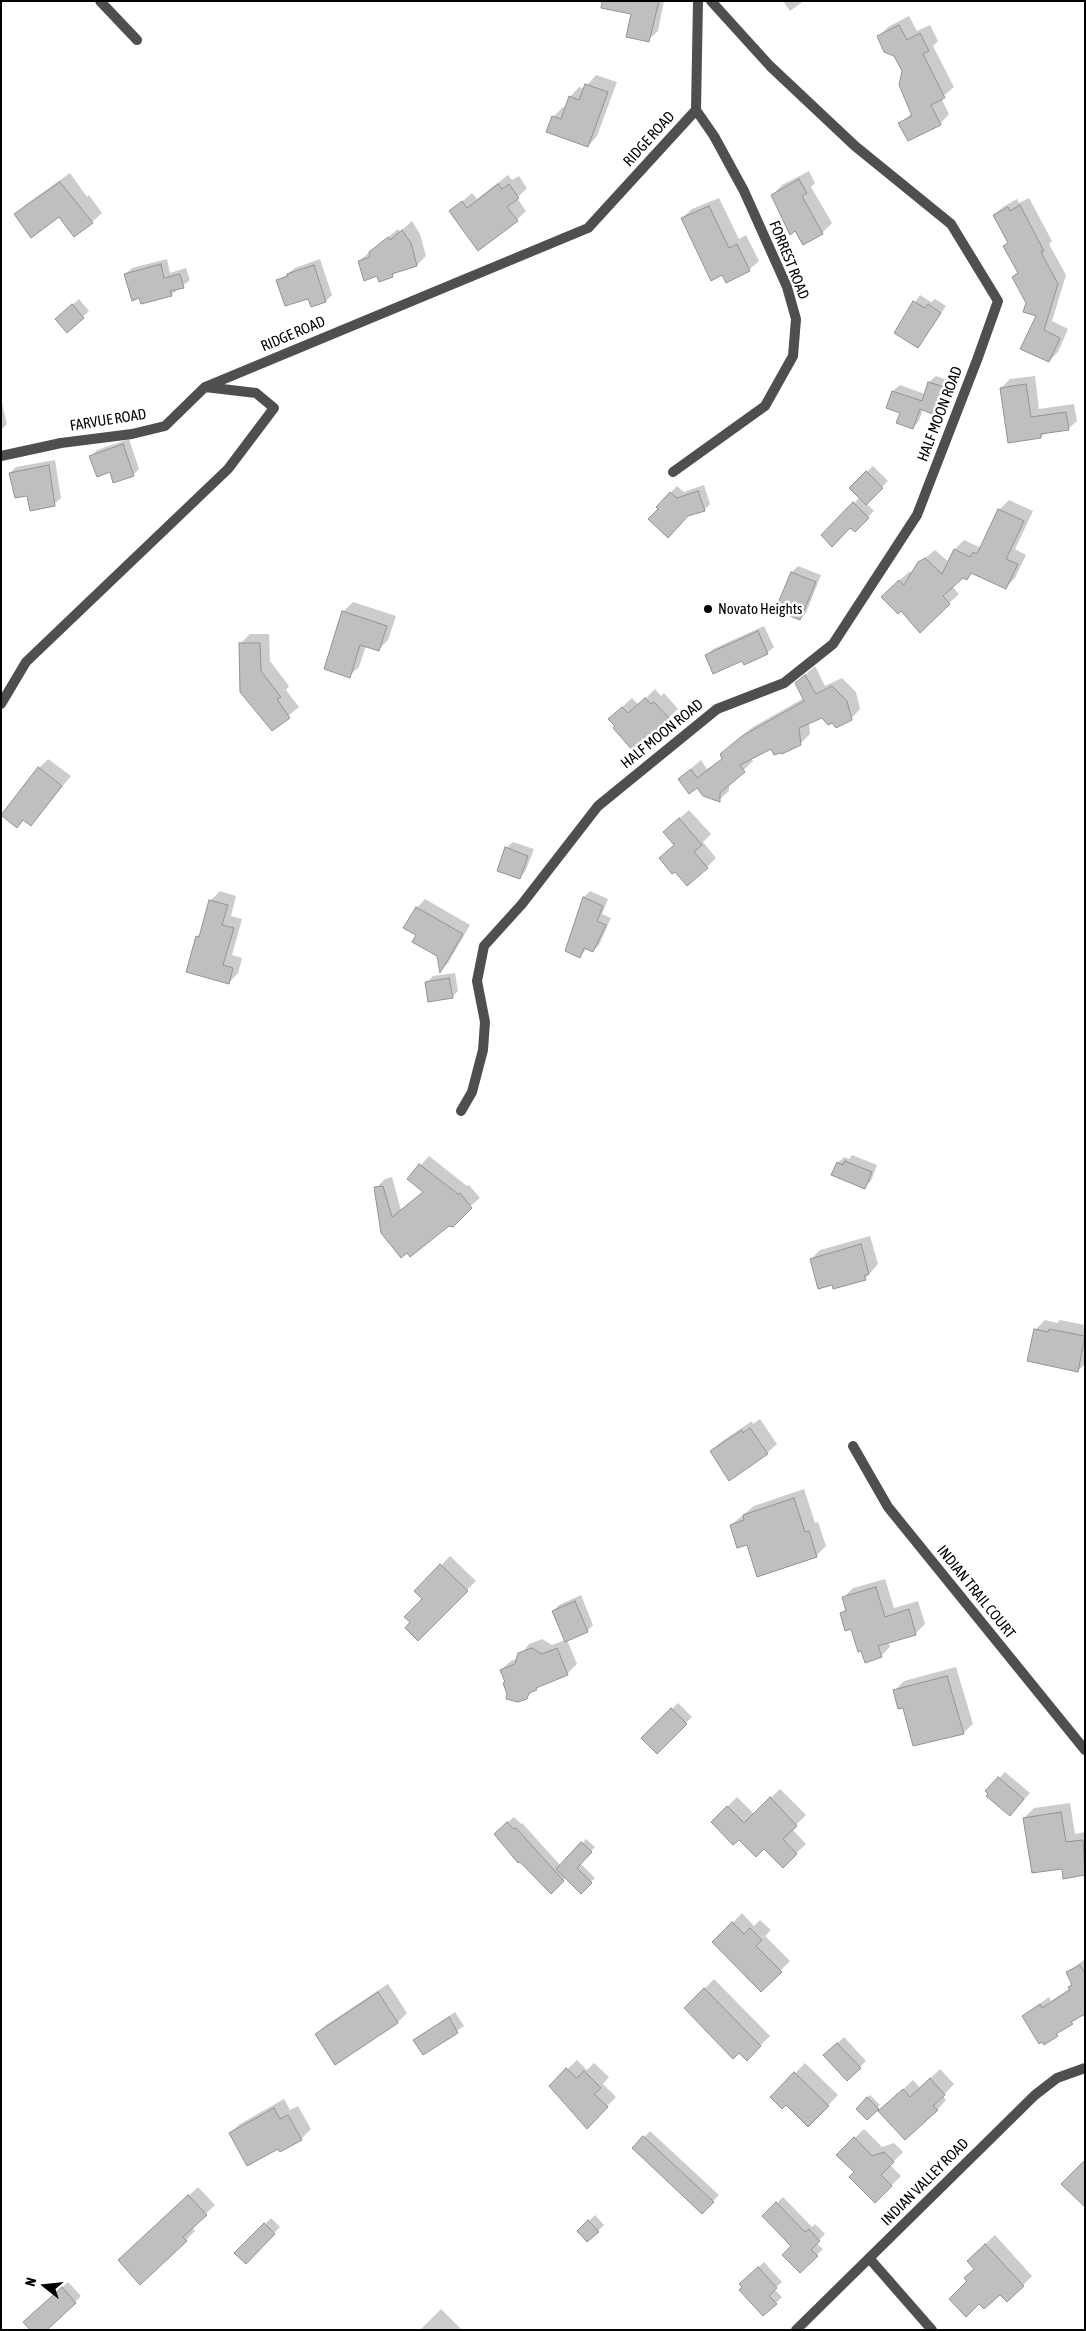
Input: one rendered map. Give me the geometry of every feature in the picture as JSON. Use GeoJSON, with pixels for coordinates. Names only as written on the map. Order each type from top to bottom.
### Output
{"type":"FeatureCollection","features":[{"type":"Feature","properties":{"kind":"street"},"geometry":{"type":"LineString","coordinates":[[100,1],[137,40]]}},
{"type":"Feature","properties":{"kind":"street","name":"RIDGE ROAD"},"geometry":{"type":"LineString","coordinates":[[205,387],[588,228],[696,110],[698,1]]}},
{"type":"Feature","properties":{"kind":"street","name":"HALF MOON ROAD"},"geometry":{"type":"LineString","coordinates":[[461,1111],[472,1092],[484,1050],[485,1022],[477,981],[484,946],[522,904],[598,806],[717,708],[784,683],[833,644],[917,515],[998,301],[951,224],[855,146],[770,66],[711,1]]}},
{"type":"Feature","properties":{"kind":"street","name":"FORREST ROAD"},"geometry":{"type":"LineString","coordinates":[[673,472],[765,406],[794,356],[796,319],[787,287],[744,191],[714,136],[696,110]]}},
{"type":"Feature","properties":{"kind":"street"},"geometry":{"type":"LineString","coordinates":[[1,704],[26,662],[228,469],[274,408],[256,393],[205,387]]}},
{"type":"Feature","properties":{"kind":"street","name":"FARVUE ROAD"},"geometry":{"type":"LineString","coordinates":[[1,456],[61,443],[132,434],[165,426],[205,387]]}},
{"type":"Feature","properties":{"kind":"street","name":"INDIAN TRAIL COURT"},"geometry":{"type":"LineString","coordinates":[[853,1446],[888,1507],[1085,1750]]}},
{"type":"Feature","properties":{"kind":"street","name":"INDIAN VALLEY ROAD"},"geometry":{"type":"LineString","coordinates":[[796,2330],[1035,2094],[1057,2078],[1085,2068]]}},
{"type":"Feature","properties":{"kind":"street"},"geometry":{"type":"LineString","coordinates":[[869,2258],[932,2330]]}},
{"type":"Feature","properties":{"kind":"building"},"geometry":{"type":"Polygon","coordinates":[[[602,1],[659,1],[649,42],[626,37],[631,14],[601,8],[602,1]]]}},
{"type":"Feature","properties":{"kind":"building"},"geometry":{"type":"Polygon","coordinates":[[[899,25],[907,40],[920,33],[929,51],[923,54],[945,98],[931,105],[941,125],[908,141],[898,123],[912,116],[899,85],[902,71],[894,56],[884,52],[877,36],[899,25]]]}},
{"type":"Feature","properties":{"kind":"building"},"geometry":{"type":"Polygon","coordinates":[[[585,84],[608,92],[588,147],[546,132],[552,116],[561,119],[569,96],[579,100],[585,84]]]}},
{"type":"Feature","properties":{"kind":"building"},"geometry":{"type":"Polygon","coordinates":[[[799,179],[807,193],[802,196],[823,234],[803,245],[795,231],[790,235],[771,195],[799,179]]]}},
{"type":"Feature","properties":{"kind":"building"},"geometry":{"type":"Polygon","coordinates":[[[60,182],[93,223],[74,237],[59,217],[31,238],[14,214],[60,182]]]}},
{"type":"Feature","properties":{"kind":"building"},"geometry":{"type":"Polygon","coordinates":[[[498,184],[502,189],[509,184],[519,198],[507,207],[518,221],[478,251],[449,211],[462,201],[467,208],[498,184]]]}},
{"type":"Feature","properties":{"kind":"building"},"geometry":{"type":"Polygon","coordinates":[[[1020,205],[1044,251],[1041,252],[1058,284],[1044,330],[1060,338],[1049,362],[1020,349],[1036,316],[1023,312],[1026,303],[1012,277],[1018,273],[1003,246],[1008,243],[993,215],[1008,207],[1010,211],[1020,205]]]}},
{"type":"Feature","properties":{"kind":"building"},"geometry":{"type":"Polygon","coordinates":[[[709,206],[729,248],[737,244],[750,271],[726,283],[722,275],[711,281],[681,218],[709,206]]]}},
{"type":"Feature","properties":{"kind":"building"},"geometry":{"type":"Polygon","coordinates":[[[402,230],[411,243],[417,266],[392,274],[393,277],[379,282],[377,276],[364,281],[358,261],[370,257],[369,252],[388,237],[390,240],[402,230]]]}},
{"type":"Feature","properties":{"kind":"building"},"geometry":{"type":"Polygon","coordinates":[[[161,264],[164,278],[180,274],[184,288],[170,291],[172,296],[141,304],[139,298],[132,301],[124,274],[161,264]]]}},
{"type":"Feature","properties":{"kind":"building"},"geometry":{"type":"Polygon","coordinates":[[[314,265],[326,302],[311,307],[308,299],[285,306],[276,280],[288,276],[287,274],[314,265]]]}},
{"type":"Feature","properties":{"kind":"building"},"geometry":{"type":"Polygon","coordinates":[[[913,301],[925,308],[928,304],[941,313],[918,348],[894,333],[913,301]]]}},
{"type":"Feature","properties":{"kind":"building"},"geometry":{"type":"Polygon","coordinates":[[[72,304],[84,318],[67,333],[55,319],[72,304]]]}},
{"type":"Feature","properties":{"kind":"building"},"geometry":{"type":"Polygon","coordinates":[[[928,382],[945,387],[935,415],[920,409],[913,429],[896,423],[900,413],[886,408],[892,391],[922,401],[928,382]]]}},
{"type":"Feature","properties":{"kind":"building"},"geometry":{"type":"Polygon","coordinates":[[[1026,384],[1031,417],[1066,412],[1069,430],[1041,434],[1041,438],[1008,443],[1000,388],[1026,384]]]}},
{"type":"Feature","properties":{"kind":"building"},"geometry":{"type":"Polygon","coordinates":[[[123,444],[134,476],[113,483],[110,472],[97,477],[89,456],[123,444]]]}},
{"type":"Feature","properties":{"kind":"building"},"geometry":{"type":"Polygon","coordinates":[[[49,465],[55,506],[30,511],[27,496],[15,498],[9,473],[49,465]]]}},
{"type":"Feature","properties":{"kind":"building"},"geometry":{"type":"Polygon","coordinates":[[[866,471],[883,488],[866,505],[849,488],[866,471]]]}},
{"type":"Feature","properties":{"kind":"building"},"geometry":{"type":"Polygon","coordinates":[[[698,491],[705,511],[688,516],[668,538],[648,519],[670,492],[677,498],[698,491]]]}},
{"type":"Feature","properties":{"kind":"building"},"geometry":{"type":"Polygon","coordinates":[[[853,502],[869,518],[855,532],[850,528],[832,547],[821,535],[853,502]]]}},
{"type":"Feature","properties":{"kind":"building"},"geometry":{"type":"Polygon","coordinates":[[[998,509],[1024,521],[1006,559],[1018,564],[1006,589],[971,573],[967,580],[963,578],[943,596],[950,604],[920,633],[901,611],[898,614],[881,597],[899,580],[904,585],[918,562],[925,558],[942,574],[954,549],[970,557],[973,552],[977,554],[998,509]]]}},
{"type":"Feature","properties":{"kind":"building"},"geometry":{"type":"Polygon","coordinates":[[[791,572],[816,582],[800,620],[775,610],[791,572]]]}},
{"type":"Feature","properties":{"kind":"building"},"geometry":{"type":"Polygon","coordinates":[[[342,611],[387,626],[379,651],[360,645],[350,678],[324,669],[342,611]]]}},
{"type":"Feature","properties":{"kind":"building"},"geometry":{"type":"Polygon","coordinates":[[[758,631],[768,654],[744,665],[742,661],[713,674],[705,655],[758,631]]]}},
{"type":"Feature","properties":{"kind":"building"},"geometry":{"type":"Polygon","coordinates":[[[239,643],[260,643],[261,671],[281,697],[277,699],[290,718],[272,731],[240,692],[239,643]]]}},
{"type":"Feature","properties":{"kind":"building"},"geometry":{"type":"Polygon","coordinates":[[[805,675],[816,694],[832,686],[847,701],[852,720],[836,728],[832,723],[828,725],[822,718],[799,728],[801,745],[782,754],[774,755],[771,749],[740,765],[745,772],[720,793],[720,802],[703,796],[697,788],[689,794],[678,779],[691,769],[697,778],[722,759],[720,754],[742,736],[804,701],[795,683],[805,675]]]}},
{"type":"Feature","properties":{"kind":"building"},"geometry":{"type":"Polygon","coordinates":[[[645,698],[651,704],[654,702],[670,719],[634,752],[613,728],[615,726],[608,719],[622,707],[628,713],[645,698]]]}},
{"type":"Feature","properties":{"kind":"building"},"geometry":{"type":"Polygon","coordinates":[[[38,767],[62,786],[31,826],[23,820],[17,828],[1,815],[38,767]]]}},
{"type":"Feature","properties":{"kind":"building"},"geometry":{"type":"Polygon","coordinates":[[[679,818],[702,845],[694,852],[708,868],[687,886],[675,872],[672,874],[659,858],[674,845],[663,832],[679,818]]]}},
{"type":"Feature","properties":{"kind":"building"},"geometry":{"type":"Polygon","coordinates":[[[505,847],[528,856],[520,879],[497,871],[505,847]]]}},
{"type":"Feature","properties":{"kind":"building"},"geometry":{"type":"Polygon","coordinates":[[[583,897],[603,906],[597,921],[606,925],[593,952],[584,948],[580,958],[565,951],[583,897]]]}},
{"type":"Feature","properties":{"kind":"building"},"geometry":{"type":"Polygon","coordinates":[[[209,900],[228,905],[222,925],[234,928],[223,965],[233,968],[229,984],[186,972],[196,936],[199,937],[209,900]]]}},
{"type":"Feature","properties":{"kind":"building"},"geometry":{"type":"Polygon","coordinates":[[[416,907],[463,934],[440,973],[437,956],[412,942],[416,935],[403,928],[416,907]]]}},
{"type":"Feature","properties":{"kind":"building"},"geometry":{"type":"Polygon","coordinates":[[[449,978],[453,998],[428,1002],[425,982],[449,978]]]}},
{"type":"Feature","properties":{"kind":"building"},"geometry":{"type":"Polygon","coordinates":[[[845,1161],[872,1172],[865,1189],[831,1175],[837,1162],[843,1165],[845,1161]]]}},
{"type":"Feature","properties":{"kind":"building"},"geometry":{"type":"Polygon","coordinates":[[[419,1164],[458,1194],[460,1193],[472,1208],[453,1227],[449,1226],[410,1257],[407,1253],[401,1258],[381,1233],[374,1187],[383,1186],[392,1217],[423,1192],[407,1179],[419,1164]]]}},
{"type":"Feature","properties":{"kind":"building"},"geometry":{"type":"Polygon","coordinates":[[[861,1244],[869,1274],[864,1276],[866,1280],[833,1289],[832,1285],[818,1289],[810,1259],[861,1244]]]}},
{"type":"Feature","properties":{"kind":"building"},"geometry":{"type":"Polygon","coordinates":[[[1034,1329],[1048,1332],[1049,1329],[1085,1336],[1078,1372],[1027,1361],[1034,1329]]]}},
{"type":"Feature","properties":{"kind":"building"},"geometry":{"type":"Polygon","coordinates":[[[750,1428],[768,1454],[729,1481],[710,1451],[742,1430],[743,1433],[750,1428]]]}},
{"type":"Feature","properties":{"kind":"building"},"geometry":{"type":"Polygon","coordinates":[[[794,1498],[805,1532],[809,1531],[817,1557],[757,1577],[747,1545],[737,1548],[730,1525],[744,1520],[743,1515],[794,1498]]]}},
{"type":"Feature","properties":{"kind":"building"},"geometry":{"type":"Polygon","coordinates":[[[440,1564],[468,1591],[418,1641],[405,1628],[410,1622],[404,1617],[422,1599],[414,1591],[440,1564]]]}},
{"type":"Feature","properties":{"kind":"building"},"geometry":{"type":"Polygon","coordinates":[[[876,1587],[885,1617],[909,1609],[916,1635],[878,1646],[882,1657],[865,1663],[861,1651],[858,1652],[851,1629],[845,1631],[840,1613],[846,1611],[842,1597],[876,1587]]]}},
{"type":"Feature","properties":{"kind":"building"},"geometry":{"type":"Polygon","coordinates":[[[575,1601],[588,1632],[565,1642],[552,1611],[575,1601]]]}},
{"type":"Feature","properties":{"kind":"building"},"geometry":{"type":"Polygon","coordinates":[[[532,1648],[542,1654],[557,1648],[568,1675],[536,1688],[537,1690],[529,1693],[527,1699],[518,1702],[506,1699],[507,1694],[503,1683],[505,1682],[500,1670],[515,1664],[518,1653],[532,1648]]]}},
{"type":"Feature","properties":{"kind":"building"},"geometry":{"type":"Polygon","coordinates":[[[947,1676],[964,1734],[913,1746],[903,1708],[898,1709],[893,1690],[947,1676]]]}},
{"type":"Feature","properties":{"kind":"building"},"geometry":{"type":"Polygon","coordinates":[[[671,1708],[687,1724],[657,1754],[641,1738],[671,1708]]]}},
{"type":"Feature","properties":{"kind":"building"},"geometry":{"type":"Polygon","coordinates":[[[998,1777],[1024,1799],[1010,1816],[986,1796],[988,1794],[985,1791],[998,1777]]]}},
{"type":"Feature","properties":{"kind":"building"},"geometry":{"type":"Polygon","coordinates":[[[770,1797],[797,1826],[783,1839],[797,1854],[783,1868],[764,1849],[756,1857],[739,1840],[733,1845],[711,1822],[727,1806],[744,1823],[770,1797]]]}},
{"type":"Feature","properties":{"kind":"building"},"geometry":{"type":"Polygon","coordinates":[[[1061,1812],[1066,1842],[1083,1840],[1085,1875],[1063,1879],[1062,1869],[1032,1873],[1023,1818],[1061,1812]]]}},
{"type":"Feature","properties":{"kind":"building"},"geometry":{"type":"Polygon","coordinates":[[[507,1822],[514,1829],[516,1828],[564,1881],[551,1894],[520,1862],[518,1863],[494,1834],[507,1822]]]}},
{"type":"Feature","properties":{"kind":"building"},"geometry":{"type":"Polygon","coordinates":[[[581,1842],[592,1852],[577,1868],[592,1883],[581,1894],[556,1869],[581,1842]]]}},
{"type":"Feature","properties":{"kind":"building"},"geometry":{"type":"Polygon","coordinates":[[[732,1922],[744,1934],[750,1928],[762,1940],[756,1946],[782,1972],[761,1992],[712,1942],[732,1922]]]}},
{"type":"Feature","properties":{"kind":"building"},"geometry":{"type":"Polygon","coordinates":[[[1080,1965],[1085,1974],[1085,2018],[1083,2015],[1071,2022],[1073,2024],[1056,2034],[1058,2036],[1044,2045],[1042,2042],[1039,2044],[1022,2016],[1040,2004],[1042,2008],[1070,1990],[1068,1987],[1072,1985],[1066,1972],[1080,1965]]]}},
{"type":"Feature","properties":{"kind":"building"},"geometry":{"type":"Polygon","coordinates":[[[704,1988],[761,2046],[747,2061],[739,2053],[733,2059],[684,2008],[704,1988]]]}},
{"type":"Feature","properties":{"kind":"building"},"geometry":{"type":"Polygon","coordinates":[[[378,1992],[398,2023],[335,2065],[315,2034],[378,1992]]]}},
{"type":"Feature","properties":{"kind":"building"},"geometry":{"type":"Polygon","coordinates":[[[449,2017],[458,2033],[423,2055],[413,2040],[449,2017]]]}},
{"type":"Feature","properties":{"kind":"building"},"geometry":{"type":"Polygon","coordinates":[[[837,2043],[861,2068],[847,2081],[823,2055],[837,2043]]]}},
{"type":"Feature","properties":{"kind":"building"},"geometry":{"type":"Polygon","coordinates":[[[566,2068],[577,2078],[584,2071],[601,2088],[594,2094],[608,2107],[587,2129],[549,2086],[566,2068]]]}},
{"type":"Feature","properties":{"kind":"building"},"geometry":{"type":"Polygon","coordinates":[[[794,2072],[829,2106],[808,2127],[786,2105],[782,2109],[770,2097],[794,2072]]]}},
{"type":"Feature","properties":{"kind":"building"},"geometry":{"type":"Polygon","coordinates":[[[930,2078],[945,2095],[933,2106],[938,2110],[905,2140],[878,2111],[903,2089],[910,2097],[930,2078]]]}},
{"type":"Feature","properties":{"kind":"building"},"geometry":{"type":"Polygon","coordinates":[[[867,2097],[879,2109],[867,2120],[856,2109],[867,2097]]]}},
{"type":"Feature","properties":{"kind":"building"},"geometry":{"type":"Polygon","coordinates":[[[274,2108],[280,2119],[288,2115],[302,2140],[280,2152],[278,2149],[247,2166],[229,2133],[274,2108]]]}},
{"type":"Feature","properties":{"kind":"building"},"geometry":{"type":"Polygon","coordinates":[[[643,2136],[714,2202],[702,2214],[632,2148],[643,2136]]]}},
{"type":"Feature","properties":{"kind":"building"},"geometry":{"type":"Polygon","coordinates":[[[854,2137],[872,2156],[884,2152],[894,2162],[881,2175],[892,2186],[875,2203],[849,2177],[854,2172],[836,2155],[854,2137]]]}},
{"type":"Feature","properties":{"kind":"building"},"geometry":{"type":"Polygon","coordinates":[[[1085,2160],[1085,2207],[1061,2184],[1085,2160]]]}},
{"type":"Feature","properties":{"kind":"building"},"geometry":{"type":"Polygon","coordinates":[[[188,2195],[207,2215],[183,2237],[187,2241],[140,2285],[118,2260],[188,2195]]]}},
{"type":"Feature","properties":{"kind":"building"},"geometry":{"type":"Polygon","coordinates":[[[776,2202],[805,2232],[809,2229],[820,2241],[811,2250],[818,2256],[800,2273],[782,2255],[791,2246],[762,2216],[776,2202]]]}},
{"type":"Feature","properties":{"kind":"building"},"geometry":{"type":"Polygon","coordinates":[[[588,2220],[599,2232],[587,2242],[577,2231],[588,2220]]]}},
{"type":"Feature","properties":{"kind":"building"},"geometry":{"type":"Polygon","coordinates":[[[264,2223],[275,2234],[246,2264],[234,2253],[264,2223]]]}},
{"type":"Feature","properties":{"kind":"building"},"geometry":{"type":"Polygon","coordinates":[[[985,2244],[1024,2286],[1007,2302],[1000,2295],[984,2309],[979,2304],[966,2317],[949,2299],[967,2281],[964,2278],[974,2269],[967,2261],[985,2244]]]}},
{"type":"Feature","properties":{"kind":"building"},"geometry":{"type":"Polygon","coordinates":[[[758,2267],[777,2288],[769,2296],[777,2304],[763,2316],[739,2290],[742,2287],[739,2284],[758,2267]]]}},
{"type":"Feature","properties":{"kind":"building"},"geometry":{"type":"Polygon","coordinates":[[[62,2287],[76,2303],[47,2330],[30,2330],[23,2322],[62,2287]]]}},
{"type":"Feature","properties":{"kind":"place","name":"Novato Heights"},"geometry":{"type":"Point","coordinates":[708,609]}}]}
